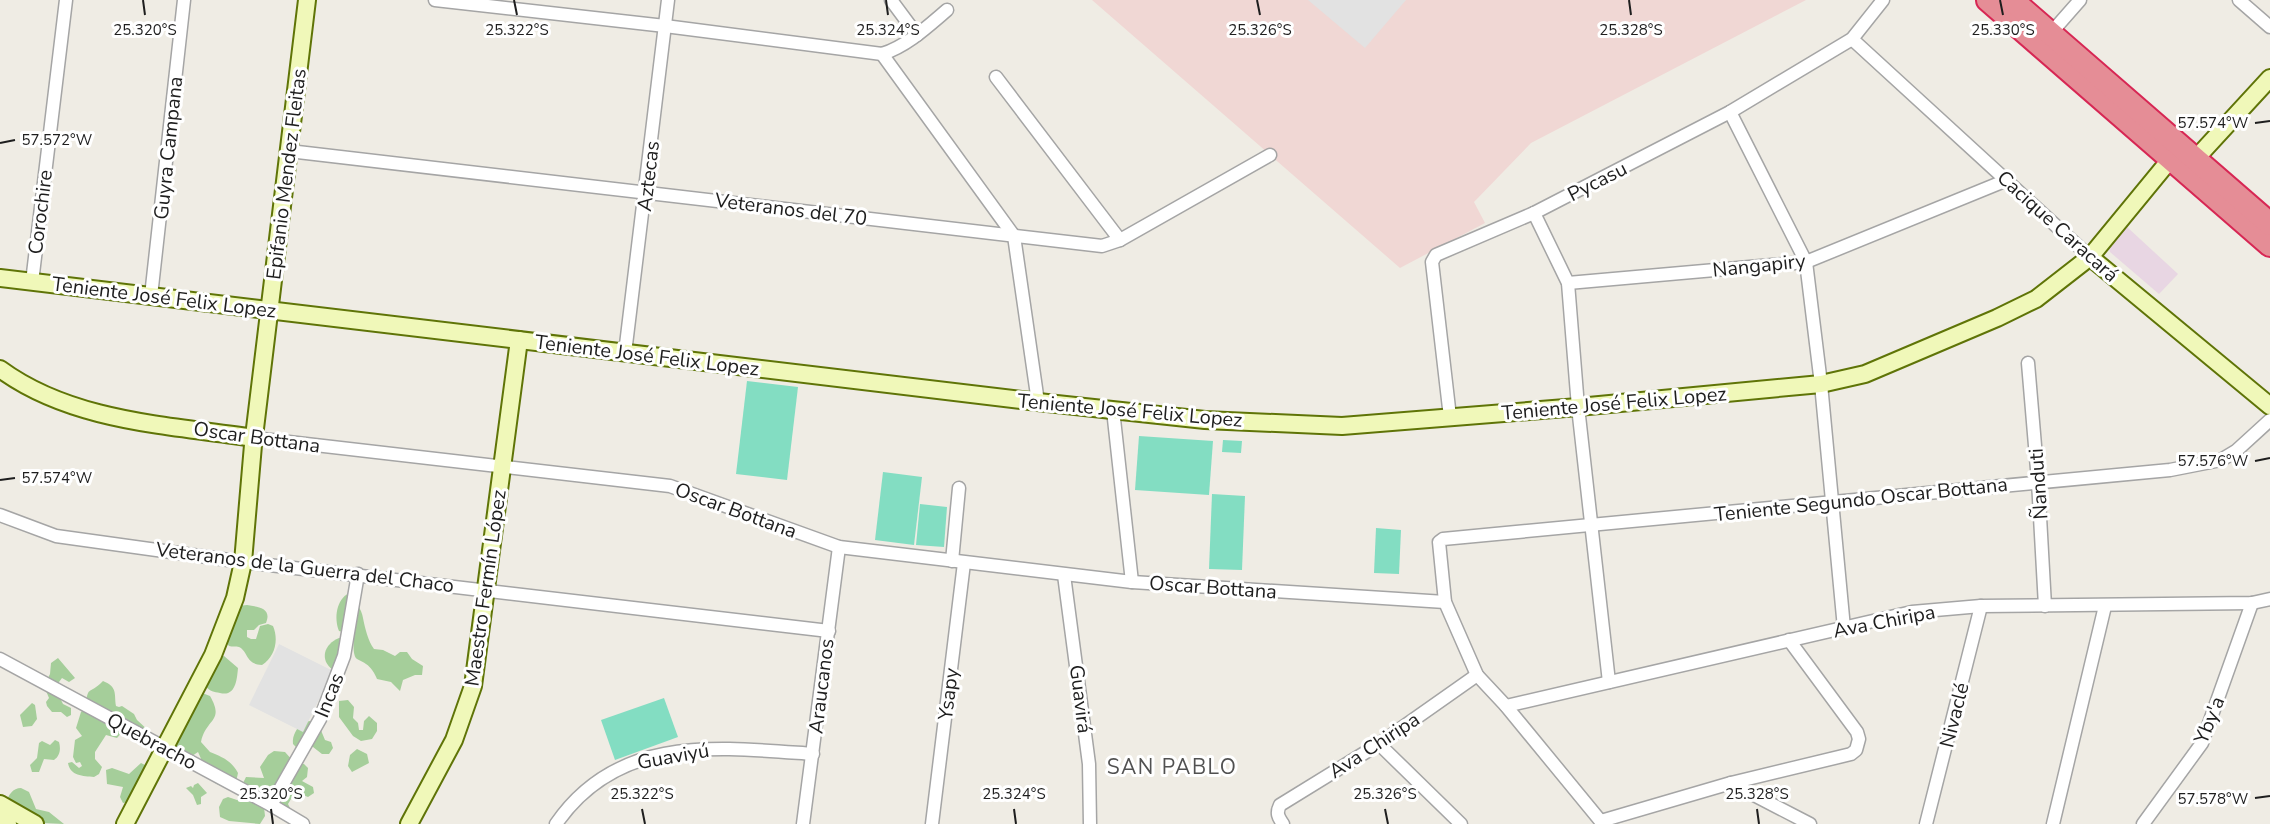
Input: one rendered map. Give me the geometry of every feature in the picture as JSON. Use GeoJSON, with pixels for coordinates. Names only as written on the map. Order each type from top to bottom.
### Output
{"type":"FeatureCollection","features":[{"type":"Feature","properties":{"kind":"highway"},"geometry":{"type":"LineString","coordinates":[[1988,0],[2183,159],[2270,224]]}},
{"type":"Feature","properties":{"kind":"highway"},"geometry":{"type":"LineString","coordinates":[[2012,3],[2051,33],[2270,245]]}},
{"type":"Feature","properties":{"kind":"main road","name":"Epifanio Mendez Fleitas"},"geometry":{"type":"LineString","coordinates":[[125,824],[213,655],[235,598],[243,562],[254,438],[307,0]]}},
{"type":"Feature","properties":{"kind":"main road","name":"Teniente José Felix Lopez"},"geometry":{"type":"LineString","coordinates":[[0,278],[1205,420],[1342,426],[1578,407],[1821,384],[1865,374],[1997,318],[2036,299],[2090,257],[2183,159],[2270,78]]}},
{"type":"Feature","properties":{"kind":"main road","name":"Cacique Caracará"},"geometry":{"type":"LineString","coordinates":[[2090,257],[2270,406]]}},
{"type":"Feature","properties":{"kind":"main road","name":"Maestro Fermín López"},"geometry":{"type":"LineString","coordinates":[[409,824],[454,740],[469,700],[477,663],[519,340]]}},
{"type":"Feature","properties":{"kind":"main road","name":"Oscar Bottana"},"geometry":{"type":"LineString","coordinates":[[0,369],[35,391],[61,403],[96,413],[254,438]]}},
{"type":"Feature","properties":{"kind":"main road"},"geometry":{"type":"LineString","coordinates":[[0,804],[35,824]]}},
{"type":"Feature","properties":{"kind":"main road"},"geometry":{"type":"LineString","coordinates":[[0,819],[9,824]]}},
{"type":"Feature","properties":{"kind":"street","name":"Corochire"},"geometry":{"type":"LineString","coordinates":[[32,282],[66,0]]}},
{"type":"Feature","properties":{"kind":"street","name":"Guyra Campana"},"geometry":{"type":"LineString","coordinates":[[151,296],[184,0]]}},
{"type":"Feature","properties":{"kind":"street"},"geometry":{"type":"LineString","coordinates":[[435,0],[882,54],[892,51],[917,35],[947,10]]}},
{"type":"Feature","properties":{"kind":"street","name":"Aztecas"},"geometry":{"type":"LineString","coordinates":[[625,353],[668,0]]}},
{"type":"Feature","properties":{"kind":"street"},"geometry":{"type":"LineString","coordinates":[[891,0],[917,35]]}},
{"type":"Feature","properties":{"kind":"street","name":"Pycasu"},"geometry":{"type":"LineString","coordinates":[[1450,417],[1432,262],[1434,258],[1534,213],[1731,112],[1852,39],[1883,0]]}},
{"type":"Feature","properties":{"kind":"street"},"geometry":{"type":"LineString","coordinates":[[2051,33],[2080,0]]}},
{"type":"Feature","properties":{"kind":"street"},"geometry":{"type":"LineString","coordinates":[[2239,0],[2270,27]]}},
{"type":"Feature","properties":{"kind":"street","name":"Cacique Caracará"},"geometry":{"type":"LineString","coordinates":[[1852,39],[2090,257]]}},
{"type":"Feature","properties":{"kind":"street"},"geometry":{"type":"LineString","coordinates":[[882,54],[1014,236],[1038,402]]}},
{"type":"Feature","properties":{"kind":"street"},"geometry":{"type":"LineString","coordinates":[[996,77],[1120,240]]}},
{"type":"Feature","properties":{"kind":"street"},"geometry":{"type":"LineString","coordinates":[[1731,112],[1806,262],[1821,384],[1844,628]]}},
{"type":"Feature","properties":{"kind":"street","name":"Veteranos del 70"},"geometry":{"type":"LineString","coordinates":[[289,151],[1102,246],[1120,240],[1270,155]]}},
{"type":"Feature","properties":{"kind":"street","name":"Nangapiry"},"geometry":{"type":"LineString","coordinates":[[1568,282],[1806,262],[2007,180]]}},
{"type":"Feature","properties":{"kind":"street"},"geometry":{"type":"LineString","coordinates":[[1534,213],[1568,282],[1578,407],[1609,682]]}},
{"type":"Feature","properties":{"kind":"street","name":"Ñanduti"},"geometry":{"type":"LineString","coordinates":[[2028,363],[2045,606]]}},
{"type":"Feature","properties":{"kind":"street"},"geometry":{"type":"LineString","coordinates":[[1113,410],[1132,582]]}},
{"type":"Feature","properties":{"kind":"street","name":"Teniente Segundo Oscar Bottana"},"geometry":{"type":"LineString","coordinates":[[1445,602],[1439,542],[1443,538],[2170,470],[2214,463],[2236,451],[2270,420]]}},
{"type":"Feature","properties":{"kind":"street","name":"Oscar Bottana"},"geometry":{"type":"LineString","coordinates":[[254,438],[670,486],[839,548],[1132,582],[1445,602]]}},
{"type":"Feature","properties":{"kind":"street","name":"Ysapy"},"geometry":{"type":"LineString","coordinates":[[932,824],[958,562],[959,488]]}},
{"type":"Feature","properties":{"kind":"street","name":"Veteranos de la Guerra del Chaco"},"geometry":{"type":"LineString","coordinates":[[1,518],[56,536],[243,562],[829,631]]}},
{"type":"Feature","properties":{"kind":"street","name":"Araucanos"},"geometry":{"type":"LineString","coordinates":[[803,824],[839,548]]}},
{"type":"Feature","properties":{"kind":"street","name":"Incas"},"geometry":{"type":"LineString","coordinates":[[271,805],[320,719],[344,656],[358,574]]}},
{"type":"Feature","properties":{"kind":"street","name":"Guavirá"},"geometry":{"type":"LineString","coordinates":[[1064,575],[1089,764],[1090,824]]}},
{"type":"Feature","properties":{"kind":"street","name":"Ava Chiripa"},"geometry":{"type":"LineString","coordinates":[[1506,706],[1912,612],[1981,606],[2252,603],[2270,599]]}},
{"type":"Feature","properties":{"kind":"street"},"geometry":{"type":"LineString","coordinates":[[1445,602],[1477,675],[1506,706],[1602,823],[1731,783],[1851,754],[1856,750],[1859,745],[1857,732],[1789,640]]}},
{"type":"Feature","properties":{"kind":"street","name":"Yby'a"},"geometry":{"type":"LineString","coordinates":[[2144,824],[2202,743],[2252,603]]}},
{"type":"Feature","properties":{"kind":"street","name":"Nivaclé"},"geometry":{"type":"LineString","coordinates":[[1926,824],[1981,606]]}},
{"type":"Feature","properties":{"kind":"street"},"geometry":{"type":"LineString","coordinates":[[2054,824],[2105,606]]}},
{"type":"Feature","properties":{"kind":"street","name":"Quebracho"},"geometry":{"type":"LineString","coordinates":[[0,659],[303,824]]}},
{"type":"Feature","properties":{"kind":"street","name":"Ava Chiripa"},"geometry":{"type":"LineString","coordinates":[[1280,821],[1278,810],[1280,805],[1379,744],[1477,675]]}},
{"type":"Feature","properties":{"kind":"street"},"geometry":{"type":"LineString","coordinates":[[1379,744],[1461,824]]}},
{"type":"Feature","properties":{"kind":"street","name":"Guaviyú"},"geometry":{"type":"LineString","coordinates":[[556,824],[585,790],[621,766],[661,754],[703,749],[746,749],[813,754]]}},
{"type":"Feature","properties":{"kind":"street"},"geometry":{"type":"LineString","coordinates":[[1731,783],[1810,824]]}},
{"type":"Feature","properties":{"kind":"shaded area"},"geometry":{"type":"Polygon","coordinates":[[[1092,0],[1806,0],[1531,143],[1474,202],[1485,223],[1400,268],[1092,0]]]}},
{"type":"Feature","properties":{"kind":"shaded area"},"geometry":{"type":"Polygon","coordinates":[[[1308,0],[1406,0],[1365,48],[1308,0]]]}},
{"type":"Feature","properties":{"kind":"shaded area"},"geometry":{"type":"Polygon","coordinates":[[[2127,227],[2178,274],[2159,294],[2110,252],[2109,248],[2127,227]]]}},
{"type":"Feature","properties":{"kind":"shaded area"},"geometry":{"type":"Polygon","coordinates":[[[279,644],[333,671],[303,732],[249,705],[279,644]]]}},
{"type":"Feature","properties":{"kind":"green space"},"geometry":{"type":"Polygon","coordinates":[[[747,381],[798,387],[787,480],[736,474],[747,381]]]}},
{"type":"Feature","properties":{"kind":"green space"},"geometry":{"type":"Polygon","coordinates":[[[1139,436],[1213,441],[1209,495],[1135,490],[1139,436]]]}},
{"type":"Feature","properties":{"kind":"green space"},"geometry":{"type":"Polygon","coordinates":[[[1223,440],[1242,441],[1241,453],[1222,452],[1223,440]]]}},
{"type":"Feature","properties":{"kind":"green space"},"geometry":{"type":"Polygon","coordinates":[[[883,472],[922,477],[914,545],[875,540],[883,472]]]}},
{"type":"Feature","properties":{"kind":"green space"},"geometry":{"type":"Polygon","coordinates":[[[1212,494],[1245,496],[1242,570],[1209,569],[1212,494]]]}},
{"type":"Feature","properties":{"kind":"green space"},"geometry":{"type":"Polygon","coordinates":[[[920,504],[947,507],[944,547],[916,545],[920,504]]]}},
{"type":"Feature","properties":{"kind":"green space"},"geometry":{"type":"Polygon","coordinates":[[[1376,528],[1401,530],[1399,574],[1374,573],[1376,528]]]}},
{"type":"Feature","properties":{"kind":"green space"},"geometry":{"type":"Polygon","coordinates":[[[349,593],[361,611],[374,649],[383,650],[395,656],[400,652],[407,652],[412,659],[423,666],[422,675],[403,680],[400,691],[391,682],[377,679],[370,667],[355,656],[356,618],[343,632],[339,631],[337,610],[341,600],[349,593]]]}},
{"type":"Feature","properties":{"kind":"green space"},"geometry":{"type":"Polygon","coordinates":[[[247,605],[263,609],[266,611],[267,618],[266,623],[259,625],[254,630],[247,630],[247,637],[256,639],[260,626],[268,624],[273,626],[275,631],[275,648],[270,658],[262,665],[250,660],[242,649],[229,646],[226,642],[235,624],[233,617],[238,606],[247,605]]]}},
{"type":"Feature","properties":{"kind":"green space"},"geometry":{"type":"Polygon","coordinates":[[[342,638],[351,653],[344,670],[333,670],[326,662],[325,653],[330,644],[342,638]]]}},
{"type":"Feature","properties":{"kind":"green space"},"geometry":{"type":"Polygon","coordinates":[[[224,656],[238,668],[235,686],[225,694],[214,692],[206,687],[211,658],[224,656]]]}},
{"type":"Feature","properties":{"kind":"green space"},"geometry":{"type":"Polygon","coordinates":[[[58,658],[75,678],[69,682],[62,678],[59,682],[61,700],[63,704],[71,708],[71,715],[67,717],[61,712],[52,712],[46,702],[49,698],[44,686],[50,674],[51,663],[58,658]]]}},
{"type":"Feature","properties":{"kind":"green space"},"geometry":{"type":"Polygon","coordinates":[[[103,681],[113,688],[116,706],[122,706],[134,714],[150,732],[149,734],[124,730],[117,738],[106,735],[95,752],[95,759],[102,767],[99,774],[94,777],[81,776],[71,771],[68,763],[72,762],[79,768],[82,766],[80,762],[76,763],[73,757],[75,740],[82,736],[76,728],[81,712],[85,708],[88,693],[103,681]]]}},
{"type":"Feature","properties":{"kind":"green space"},"geometry":{"type":"Polygon","coordinates":[[[197,691],[210,696],[216,711],[201,742],[210,752],[229,762],[238,773],[236,782],[228,787],[215,783],[211,779],[198,752],[192,756],[179,753],[165,731],[167,722],[171,722],[197,691]]]}},
{"type":"Feature","properties":{"kind":"green space"},"geometry":{"type":"Polygon","coordinates":[[[664,698],[678,737],[615,760],[601,720],[664,698]]]}},
{"type":"Feature","properties":{"kind":"green space"},"geometry":{"type":"Polygon","coordinates":[[[348,700],[354,707],[353,718],[358,723],[359,730],[363,730],[364,721],[369,716],[377,723],[377,731],[372,739],[361,741],[353,736],[339,717],[339,701],[348,700]]]}},
{"type":"Feature","properties":{"kind":"green space"},"geometry":{"type":"Polygon","coordinates":[[[32,703],[35,705],[37,719],[32,726],[23,727],[20,715],[32,703]]]}},
{"type":"Feature","properties":{"kind":"green space"},"geometry":{"type":"Polygon","coordinates":[[[310,721],[320,728],[325,740],[331,742],[333,748],[329,754],[322,754],[313,747],[298,749],[293,744],[294,735],[299,727],[303,722],[310,721]]]}},
{"type":"Feature","properties":{"kind":"green space"},"geometry":{"type":"Polygon","coordinates":[[[55,740],[60,745],[58,756],[54,760],[44,759],[39,772],[32,772],[30,765],[37,758],[39,743],[42,741],[50,745],[55,740]]]}},
{"type":"Feature","properties":{"kind":"green space"},"geometry":{"type":"Polygon","coordinates":[[[357,749],[367,754],[369,763],[352,772],[348,766],[350,755],[357,749]]]}},
{"type":"Feature","properties":{"kind":"green space"},"geometry":{"type":"Polygon","coordinates":[[[274,751],[285,752],[293,761],[304,764],[308,768],[307,777],[302,781],[313,787],[314,793],[308,797],[298,793],[294,794],[288,804],[292,812],[243,783],[246,777],[264,778],[260,767],[268,755],[274,751]]]}},
{"type":"Feature","properties":{"kind":"green space"},"geometry":{"type":"Polygon","coordinates":[[[141,763],[145,765],[146,771],[133,790],[133,799],[123,803],[120,797],[123,787],[107,784],[106,770],[112,768],[129,774],[141,763]]]}},
{"type":"Feature","properties":{"kind":"green space"},"geometry":{"type":"Polygon","coordinates":[[[198,783],[207,793],[201,797],[201,804],[197,805],[193,795],[186,788],[191,786],[193,788],[198,783]]]}},
{"type":"Feature","properties":{"kind":"green space"},"geometry":{"type":"Polygon","coordinates":[[[21,788],[29,792],[36,809],[49,812],[64,824],[42,823],[7,802],[11,792],[21,788]]]}},
{"type":"Feature","properties":{"kind":"green space"},"geometry":{"type":"Polygon","coordinates":[[[228,797],[237,800],[245,797],[264,807],[265,816],[260,824],[229,821],[220,817],[219,807],[223,799],[228,797]]]}},
{"type":"Feature","properties":{"kind":"district","name":"SAN PABLO"},"geometry":{"type":"Point","coordinates":[1172,767]}}]}
